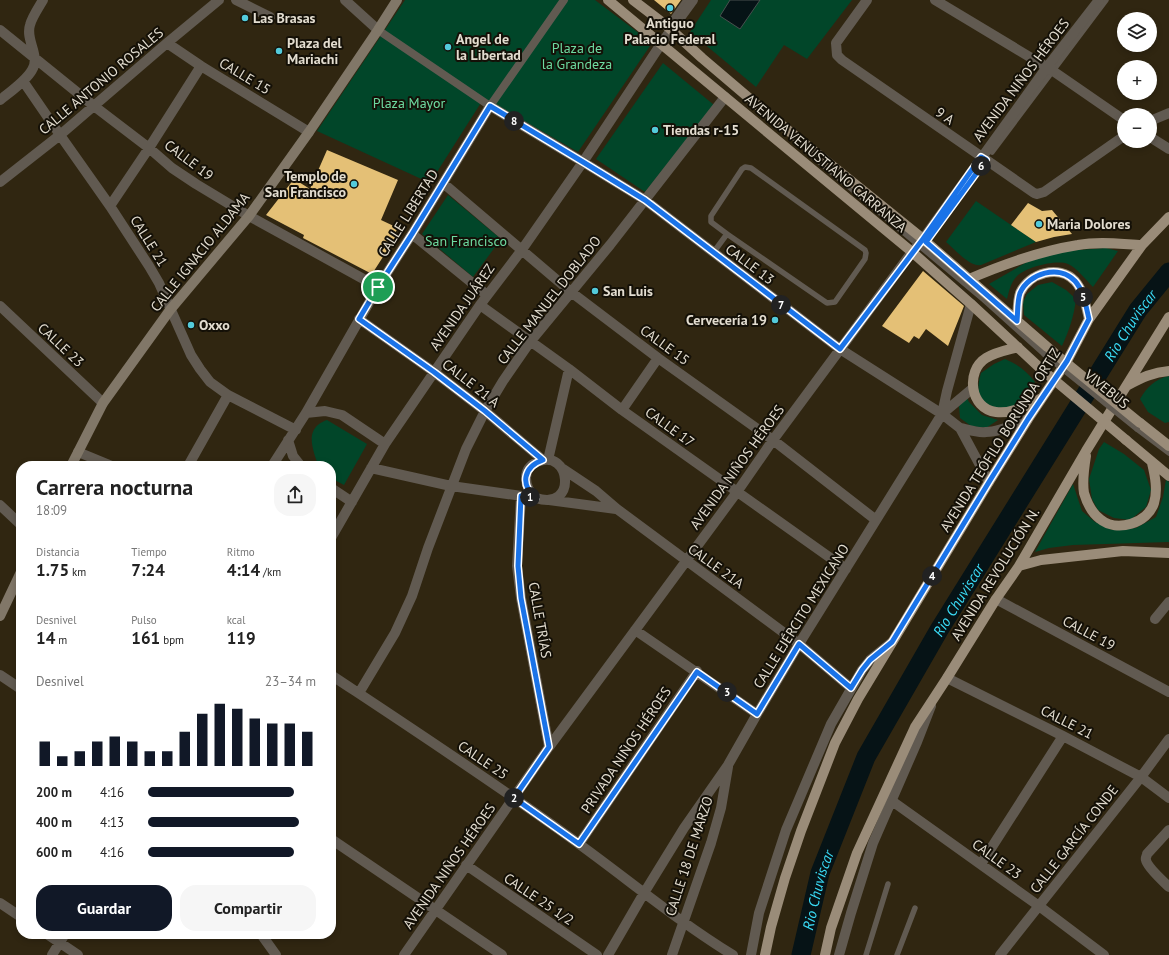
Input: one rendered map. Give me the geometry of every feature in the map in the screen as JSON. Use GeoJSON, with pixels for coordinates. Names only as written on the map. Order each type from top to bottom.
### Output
{"type":"FeatureCollection","features":[{"type":"Feature","properties":{"kind":"main road","name":"CALLE IGNACIO ALDAMA"},"geometry":{"type":"LineString","coordinates":[[74,461],[103,403],[170,310],[249,216],[309,132],[378,30],[396,0]]}},
{"type":"Feature","properties":{"kind":"main road","name":"AVENIDA VENUSTIANO CARRANZA"},"geometry":{"type":"LineString","coordinates":[[608,0],[726,97],[920,246],[969,279],[1017,321],[1048,353],[1138,426],[1164,438],[1169,446]]}},
{"type":"Feature","properties":{"kind":"main road","name":"AVENIDA VENUSTIANO CARRANZA"},"geometry":{"type":"LineString","coordinates":[[633,0],[672,30],[702,58],[920,246],[971,304],[1040,368],[1169,476]]}},
{"type":"Feature","properties":{"kind":"main road","name":"AVENIDA TEÓFILO BORUNDA ORTIZ"},"geometry":{"type":"LineString","coordinates":[[765,955],[771,927],[785,878],[801,831],[835,743],[858,699],[989,482],[1028,419],[1067,361],[1089,319],[1142,245],[1169,217]]}},
{"type":"Feature","properties":{"kind":"main road"},"geometry":{"type":"LineString","coordinates":[[969,279],[1043,252],[1079,244],[1117,243],[1142,245]]}},
{"type":"Feature","properties":{"kind":"main road"},"geometry":{"type":"LineString","coordinates":[[1017,321],[1018,301],[1021,292],[1027,283],[1034,277],[1052,273],[1059,273],[1068,276],[1075,281],[1081,290],[1089,319]]}},
{"type":"Feature","properties":{"kind":"main road","name":"AVENIDA REVOLUCIÓN N."},"geometry":{"type":"LineString","coordinates":[[825,955],[832,928],[857,853],[914,727],[933,700],[996,599],[1019,566],[1086,451],[1169,317]]}},
{"type":"Feature","properties":{"kind":"main road"},"geometry":{"type":"LineString","coordinates":[[1018,347],[985,358],[977,367],[974,374],[973,388],[975,397],[982,406],[997,413],[1018,409],[1044,397]]}},
{"type":"Feature","properties":{"kind":"main road"},"geometry":{"type":"LineString","coordinates":[[1126,386],[1146,376],[1160,371],[1169,370]]}},
{"type":"Feature","properties":{"kind":"main road"},"geometry":{"type":"LineString","coordinates":[[1086,451],[1083,479],[1084,492],[1087,501],[1093,512],[1101,520],[1121,526],[1132,524],[1140,520],[1150,511],[1154,503],[1156,476],[1152,463]]}},
{"type":"Feature","properties":{"kind":"main road"},"geometry":{"type":"LineString","coordinates":[[1019,566],[1041,560],[1123,551],[1169,553]]}},
{"type":"Feature","properties":{"kind":"main road"},"geometry":{"type":"LineString","coordinates":[[0,616],[16,582]]}},
{"type":"Feature","properties":{"kind":"street"},"geometry":{"type":"LineString","coordinates":[[0,100],[33,70],[35,57],[29,39],[29,25],[43,0]]}},
{"type":"Feature","properties":{"kind":"street","name":"CALLE ANTONIO ROSALES"},"geometry":{"type":"LineString","coordinates":[[0,182],[60,135],[219,0]]}},
{"type":"Feature","properties":{"kind":"street"},"geometry":{"type":"LineString","coordinates":[[236,0],[270,17]]}},
{"type":"Feature","properties":{"kind":"street"},"geometry":{"type":"LineString","coordinates":[[345,0],[378,30],[490,106]]}},
{"type":"Feature","properties":{"kind":"street","name":"CALLE LIBERTAD"},"geometry":{"type":"LineString","coordinates":[[275,461],[296,430],[378,287],[490,106],[564,0]]}},
{"type":"Feature","properties":{"kind":"street","name":"AVENIDA JUÁREZ"},"geometry":{"type":"LineString","coordinates":[[336,529],[371,468],[434,372],[480,305],[521,251],[583,162],[661,44],[693,0]]}},
{"type":"Feature","properties":{"kind":"street","name":"9 A"},"geometry":{"type":"LineString","coordinates":[[867,0],[836,43],[837,55],[983,159],[1034,193],[1044,192],[1117,141]]}},
{"type":"Feature","properties":{"kind":"street"},"geometry":{"type":"LineString","coordinates":[[935,0],[1050,69],[1117,115]]}},
{"type":"Feature","properties":{"kind":"street","name":"AVENIDA NIÑOS HÉROES"},"geometry":{"type":"LineString","coordinates":[[404,955],[549,747],[737,492],[840,349],[920,246],[1099,0]]}},
{"type":"Feature","properties":{"kind":"street","name":"CALLE 19"},"geometry":{"type":"LineString","coordinates":[[0,30],[94,106],[149,148],[172,168],[249,216],[378,287]]}},
{"type":"Feature","properties":{"kind":"street","name":"CALLE 15"},"geometry":{"type":"LineString","coordinates":[[167,43],[201,66],[309,132]]}},
{"type":"Feature","properties":{"kind":"street"},"geometry":{"type":"LineString","coordinates":[[110,206],[201,66]]}},
{"type":"Feature","properties":{"kind":"street","name":"CALLE 21"},"geometry":{"type":"LineString","coordinates":[[23,80],[110,206],[149,266],[159,283],[191,354],[210,382],[228,394],[296,430]]}},
{"type":"Feature","properties":{"kind":"street","name":"CALLE MANUEL DOBLADO"},"geometry":{"type":"LineString","coordinates":[[359,693],[395,633],[412,596],[451,486],[466,449],[485,411],[530,342],[726,97]]}},
{"type":"Feature","properties":{"kind":"street","name":"CALLE 13"},"geometry":{"type":"LineString","coordinates":[[490,106],[645,200],[840,349],[942,414],[960,428],[989,482]]}},
{"type":"Feature","properties":{"kind":"street"},"geometry":{"type":"LineString","coordinates":[[1157,118],[1169,113]]}},
{"type":"Feature","properties":{"kind":"street"},"geometry":{"type":"LineString","coordinates":[[1157,141],[1169,149]]}},
{"type":"Feature","properties":{"kind":"street","name":"CALLE 15"},"geometry":{"type":"LineString","coordinates":[[443,184],[570,292],[658,358],[773,440],[876,520]]}},
{"type":"Feature","properties":{"kind":"street"},"geometry":{"type":"LineString","coordinates":[[412,234],[488,295]]}},
{"type":"Feature","properties":{"kind":"street"},"geometry":{"type":"LineString","coordinates":[[942,414],[971,304]]}},
{"type":"Feature","properties":{"kind":"street","name":"CALLE 17"},"geometry":{"type":"LineString","coordinates":[[480,305],[569,369],[622,410],[846,569]]}},
{"type":"Feature","properties":{"kind":"street","name":"CALLE 23"},"geometry":{"type":"LineString","coordinates":[[0,306],[103,403]]}},
{"type":"Feature","properties":{"kind":"street","name":"CALLE 21 A"},"geometry":{"type":"LineString","coordinates":[[359,319],[434,372],[545,460]]}},
{"type":"Feature","properties":{"kind":"street"},"geometry":{"type":"LineString","coordinates":[[622,410],[658,358]]}},
{"type":"Feature","properties":{"kind":"street"},"geometry":{"type":"LineString","coordinates":[[545,460],[569,369]]}},
{"type":"Feature","properties":{"kind":"street"},"geometry":{"type":"LineString","coordinates":[[942,414],[973,388]]}},
{"type":"Feature","properties":{"kind":"street"},"geometry":{"type":"LineString","coordinates":[[191,461],[228,394]]}},
{"type":"Feature","properties":{"kind":"street"},"geometry":{"type":"LineString","coordinates":[[306,413],[325,411],[342,415],[386,444]]}},
{"type":"Feature","properties":{"kind":"street","name":"CALLE EJÉRCITO MEXICANO"},"geometry":{"type":"LineString","coordinates":[[608,955],[684,828],[728,765],[799,644],[942,414]]}},
{"type":"Feature","properties":{"kind":"street"},"geometry":{"type":"LineString","coordinates":[[960,428],[974,432],[985,432],[997,430],[1028,419]]}},
{"type":"Feature","properties":{"kind":"street"},"geometry":{"type":"LineString","coordinates":[[288,440],[293,456],[297,461]]}},
{"type":"Feature","properties":{"kind":"street"},"geometry":{"type":"LineString","coordinates":[[78,452],[100,461]]}},
{"type":"Feature","properties":{"kind":"street"},"geometry":{"type":"LineString","coordinates":[[536,498],[530,493],[527,487],[527,473],[530,467],[536,462],[545,460],[554,461],[563,469],[566,476],[566,484],[562,492],[557,497],[549,500]]}},
{"type":"Feature","properties":{"kind":"street"},"geometry":{"type":"LineString","coordinates":[[371,468],[451,486],[617,510]]}},
{"type":"Feature","properties":{"kind":"street","name":"CALLE 21A"},"geometry":{"type":"LineString","coordinates":[[563,469],[596,491],[617,510],[799,644],[851,688]]}},
{"type":"Feature","properties":{"kind":"street"},"geometry":{"type":"LineString","coordinates":[[336,491],[352,502]]}},
{"type":"Feature","properties":{"kind":"street","name":"CALLE TRÍAS"},"geometry":{"type":"LineString","coordinates":[[521,496],[518,566],[521,598],[549,747]]}},
{"type":"Feature","properties":{"kind":"street"},"geometry":{"type":"LineString","coordinates":[[0,504],[16,520]]}},
{"type":"Feature","properties":{"kind":"street","name":"CALLE 19"},"geometry":{"type":"LineString","coordinates":[[996,599],[1169,692]]}},
{"type":"Feature","properties":{"kind":"street"},"geometry":{"type":"LineString","coordinates":[[1155,619],[1169,602]]}},
{"type":"Feature","properties":{"kind":"street"},"geometry":{"type":"LineString","coordinates":[[636,630],[757,714]]}},
{"type":"Feature","properties":{"kind":"street"},"geometry":{"type":"LineString","coordinates":[[751,955],[759,913],[786,830],[831,724],[862,670],[870,660],[892,642]]}},
{"type":"Feature","properties":{"kind":"street","name":"PRIVADA NIÑOS HÉROES"},"geometry":{"type":"LineString","coordinates":[[579,844],[697,672]]}},
{"type":"Feature","properties":{"kind":"street"},"geometry":{"type":"LineString","coordinates":[[0,675],[16,686]]}},
{"type":"Feature","properties":{"kind":"street","name":"CALLE 25"},"geometry":{"type":"LineString","coordinates":[[336,678],[514,798],[579,844],[683,922],[734,955]]}},
{"type":"Feature","properties":{"kind":"street","name":"CALLE 21"},"geometry":{"type":"LineString","coordinates":[[947,678],[1064,736],[1141,777],[1169,798]]}},
{"type":"Feature","properties":{"kind":"street"},"geometry":{"type":"LineString","coordinates":[[839,955],[873,843],[917,742],[933,700]]}},
{"type":"Feature","properties":{"kind":"street"},"geometry":{"type":"LineString","coordinates":[[981,864],[1064,736]]}},
{"type":"Feature","properties":{"kind":"street","name":"CALLE GARCÍA CONDE"},"geometry":{"type":"LineString","coordinates":[[1000,955],[1141,777],[1169,739]]}},
{"type":"Feature","properties":{"kind":"street","name":"CALLE 18 DE MARZO"},"geometry":{"type":"LineString","coordinates":[[672,955],[711,843],[721,808],[728,765]]}},
{"type":"Feature","properties":{"kind":"street","name":"CALLE 23"},"geometry":{"type":"LineString","coordinates":[[892,801],[1039,906],[1104,955]]}},
{"type":"Feature","properties":{"kind":"street"},"geometry":{"type":"LineString","coordinates":[[1169,830],[1147,854],[1145,859],[1169,887]]}},
{"type":"Feature","properties":{"kind":"street"},"geometry":{"type":"LineString","coordinates":[[336,842],[502,955]]}},
{"type":"Feature","properties":{"kind":"street","name":"CALLE 25 1/2"},"geometry":{"type":"LineString","coordinates":[[466,865],[597,955]]}},
{"type":"Feature","properties":{"kind":"street"},"geometry":{"type":"LineString","coordinates":[[0,904],[16,914]]}},
{"type":"Feature","properties":{"kind":"street"},"geometry":{"type":"LineString","coordinates":[[52,955],[62,939]]}},
{"type":"Feature","properties":{"kind":"street"},"geometry":{"type":"LineString","coordinates":[[64,939],[78,955]]}},
{"type":"Feature","properties":{"kind":"street"},"geometry":{"type":"LineString","coordinates":[[265,939],[276,955]]}},
{"type":"Feature","properties":{"kind":"lane"},"geometry":{"type":"LineString","coordinates":[[672,30],[669,24],[686,0]]}},
{"type":"Feature","properties":{"kind":"lane"},"geometry":{"type":"LineString","coordinates":[[1050,69],[1106,0]]}},
{"type":"Feature","properties":{"kind":"lane"},"geometry":{"type":"LineString","coordinates":[[748,167],[865,250],[866,259],[836,302],[827,303],[727,234],[711,222],[710,216],[742,169],[748,167]]}},
{"type":"Feature","properties":{"kind":"lane"},"geometry":{"type":"LineString","coordinates":[[713,253],[727,234]]}},
{"type":"Feature","properties":{"kind":"lane"},"geometry":{"type":"LineString","coordinates":[[920,246],[1048,353]]}},
{"type":"Feature","properties":{"kind":"lane"},"geometry":{"type":"LineString","coordinates":[[1138,426],[1169,454]]}},
{"type":"Feature","properties":{"kind":"lane"},"geometry":{"type":"LineString","coordinates":[[866,955],[888,884]]}},
{"type":"Feature","properties":{"kind":"lane"},"geometry":{"type":"LineString","coordinates":[[896,955],[915,908]]}},
{"type":"Feature","properties":{"kind":"green space","name":"Plaza Mayor"},"geometry":{"type":"Polygon","coordinates":[[[405,0],[595,0],[652,43],[578,152],[484,98],[430,183],[317,131],[405,0]]]}},
{"type":"Feature","properties":{"kind":"green space"},"geometry":{"type":"Polygon","coordinates":[[[711,0],[852,0],[807,59],[784,45],[756,87],[690,32],[711,0]]]}},
{"type":"Feature","properties":{"kind":"green space"},"geometry":{"type":"Polygon","coordinates":[[[663,63],[714,105],[645,192],[596,159],[663,63]]]}},
{"type":"Feature","properties":{"kind":"green space","name":"San Francisco"},"geometry":{"type":"Polygon","coordinates":[[[448,195],[501,239],[473,277],[422,234],[448,195]]]}},
{"type":"Feature","properties":{"kind":"green space"},"geometry":{"type":"Polygon","coordinates":[[[976,201],[1036,242],[981,265],[976,265],[962,257],[946,242],[976,201]]]}},
{"type":"Feature","properties":{"kind":"green space"},"geometry":{"type":"Polygon","coordinates":[[[1106,248],[1118,251],[1093,287],[1078,271],[1071,266],[1057,262],[1034,267],[1021,273],[1013,281],[1007,299],[989,284],[1027,262],[1064,251],[1106,248]]]}},
{"type":"Feature","properties":{"kind":"green space"},"geometry":{"type":"Polygon","coordinates":[[[1052,282],[1066,290],[1076,299],[1071,323],[1062,346],[1024,315],[1023,302],[1027,294],[1038,285],[1052,282]]]}},
{"type":"Feature","properties":{"kind":"green space"},"geometry":{"type":"Polygon","coordinates":[[[1005,359],[1022,368],[1035,382],[1021,402],[1008,408],[1002,408],[991,406],[986,403],[980,395],[978,387],[981,373],[994,364],[1005,359]]]}},
{"type":"Feature","properties":{"kind":"green space"},"geometry":{"type":"Polygon","coordinates":[[[1169,376],[1169,422],[1165,423],[1148,412],[1140,399],[1152,384],[1169,376]]]}},
{"type":"Feature","properties":{"kind":"green space"},"geometry":{"type":"Polygon","coordinates":[[[967,398],[982,415],[998,420],[986,428],[971,426],[960,418],[959,406],[967,398]]]}},
{"type":"Feature","properties":{"kind":"green space"},"geometry":{"type":"Polygon","coordinates":[[[327,420],[367,444],[344,485],[336,481],[336,461],[317,461],[313,449],[312,435],[318,424],[327,420]]]}},
{"type":"Feature","properties":{"kind":"green space"},"geometry":{"type":"Polygon","coordinates":[[[1104,442],[1124,454],[1144,470],[1151,490],[1146,507],[1130,520],[1114,518],[1098,510],[1092,499],[1089,479],[1099,449],[1104,442]]]}},
{"type":"Feature","properties":{"kind":"green space"},"geometry":{"type":"Polygon","coordinates":[[[1166,480],[1169,482],[1169,542],[1073,545],[1049,548],[1035,552],[1073,484],[1082,511],[1095,522],[1112,530],[1136,528],[1156,517],[1163,497],[1166,480]]]}},
{"type":"Feature","properties":{"kind":"shaded area"},"geometry":{"type":"Polygon","coordinates":[[[730,0],[760,0],[740,29],[720,16],[730,0]]]}},
{"type":"Feature","properties":{"kind":"building","name":"Antiguo Palacio Federal"},"geometry":{"type":"Polygon","coordinates":[[[654,0],[681,0],[671,14],[654,0]]]}},
{"type":"Feature","properties":{"kind":"building"},"geometry":{"type":"Polygon","coordinates":[[[327,150],[398,180],[381,220],[398,228],[395,233],[397,235],[372,274],[303,238],[304,235],[266,215],[294,179],[310,189],[327,150]]]}},
{"type":"Feature","properties":{"kind":"building"},"geometry":{"type":"Polygon","coordinates":[[[1028,203],[1042,211],[1052,210],[1072,234],[1036,242],[1011,225],[1028,203]]]}},
{"type":"Feature","properties":{"kind":"building"},"geometry":{"type":"Polygon","coordinates":[[[923,271],[964,306],[948,346],[926,329],[919,339],[914,336],[909,343],[882,326],[923,271]]]}},
{"type":"Feature","properties":{"kind":"waterway","name":"Rio Chuviscar"},"geometry":{"type":"LineString","coordinates":[[801,955],[820,873],[866,757],[939,630],[1138,310],[1169,272]]}},
{"type":"Feature","properties":{"kind":"place","name":"Antiguo Palacio Federal"},"geometry":{"type":"Point","coordinates":[670,8]}},
{"type":"Feature","properties":{"kind":"place","name":"Las Brasas"},"geometry":{"type":"Point","coordinates":[245,18]}},
{"type":"Feature","properties":{"kind":"place","name":"Angel de la Libertad"},"geometry":{"type":"Point","coordinates":[448,47]}},
{"type":"Feature","properties":{"kind":"place","name":"Plaza del Mariachi"},"geometry":{"type":"Point","coordinates":[279,51]}},
{"type":"Feature","properties":{"kind":"place","name":"Tiendas r-15"},"geometry":{"type":"Point","coordinates":[655,130]}},
{"type":"Feature","properties":{"kind":"place","name":"Templo de San Francisco"},"geometry":{"type":"Point","coordinates":[354,184]}},
{"type":"Feature","properties":{"kind":"place","name":"Maria Dolores"},"geometry":{"type":"Point","coordinates":[1039,224]}},
{"type":"Feature","properties":{"kind":"place","name":"San Luis"},"geometry":{"type":"Point","coordinates":[595,291]}},
{"type":"Feature","properties":{"kind":"place","name":"Cervecería 19"},"geometry":{"type":"Point","coordinates":[775,320]}},
{"type":"Feature","properties":{"kind":"place","name":"Oxxo"},"geometry":{"type":"Point","coordinates":[191,325]}},
{"type":"Feature","properties":{"kind":"route"},"geometry":{"type":"LineString","coordinates":[[490,106],[645,200],[840,349],[923,239],[981,157],[986,160],[926,242],[1017,321],[1018,301],[1021,292],[1027,283],[1034,277],[1052,273],[1059,273],[1068,276],[1075,281],[1081,290],[1089,319],[1067,361],[1028,419],[892,642],[870,660],[851,688],[799,644],[757,714],[697,672],[579,844],[514,798],[549,747],[521,598],[518,566],[521,496],[536,498],[530,493],[527,487],[527,473],[530,467],[536,462],[543,460],[485,411],[434,372],[359,319],[378,287],[490,106]]}},
{"type":"Feature","properties":{"kind":"park label","name":"Plaza de la Grandeza"},"geometry":{"type":"Point","coordinates":[577,56]}}]}
